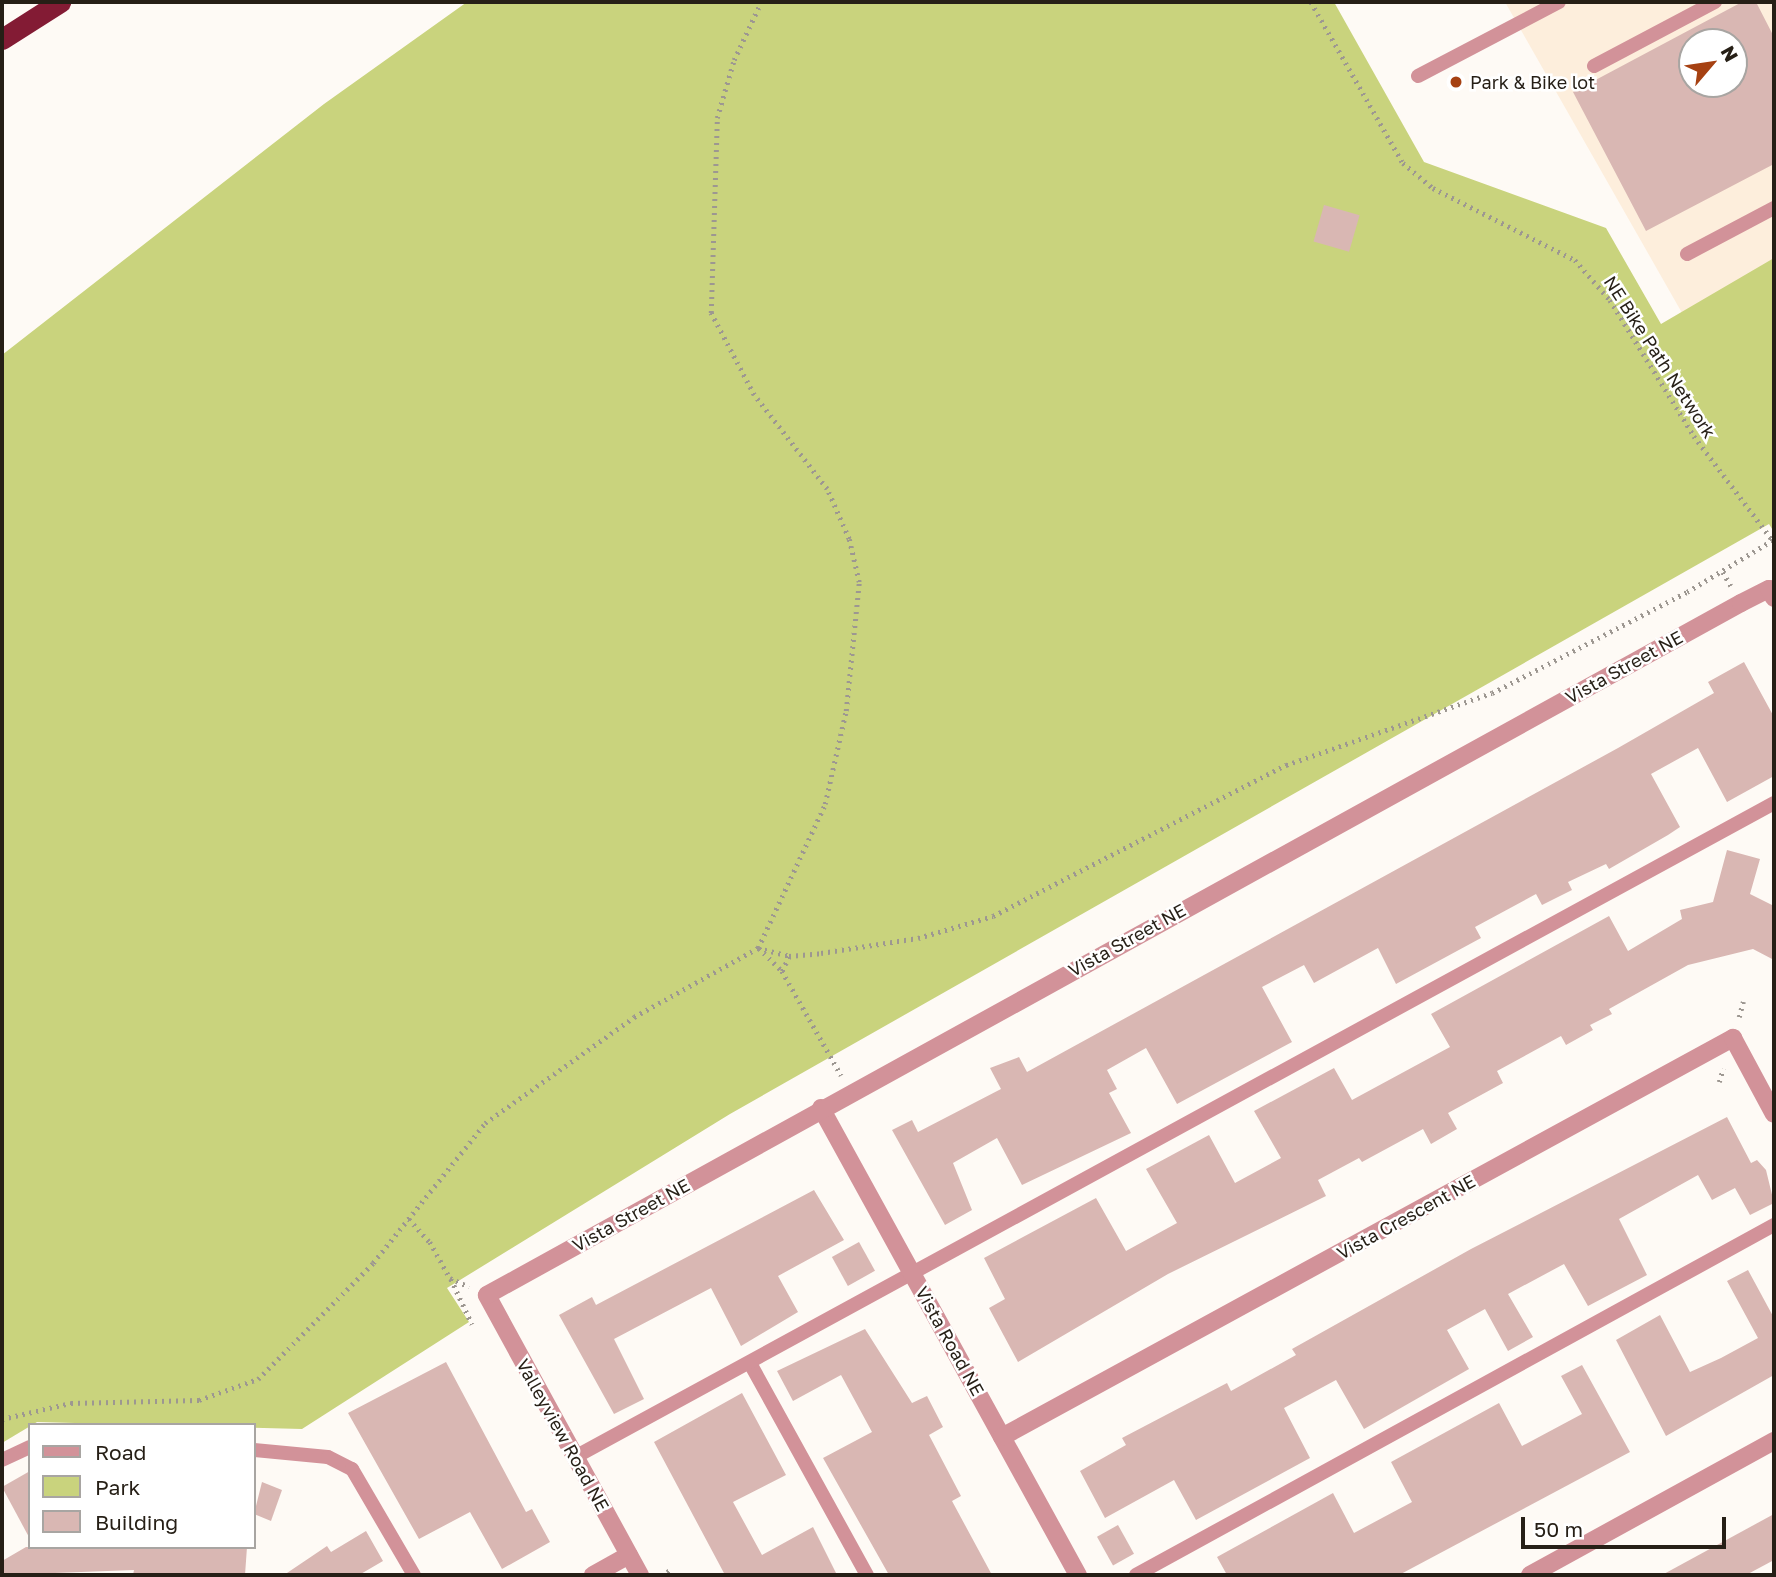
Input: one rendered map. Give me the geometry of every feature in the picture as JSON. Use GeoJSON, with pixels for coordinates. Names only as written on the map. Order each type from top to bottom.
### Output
{"type":"FeatureCollection","features":[{"type":"Feature","properties":{"kind":"highway"},"geometry":{"type":"LineString","coordinates":[[2,39],[60,2]]}},
{"type":"Feature","properties":{"kind":"street","name":"Vista Street NE"},"geometry":{"type":"LineString","coordinates":[[486,1295],[821,1108],[1772,593]]}},
{"type":"Feature","properties":{"kind":"street","name":"Vista Crescent NE"},"geometry":{"type":"LineString","coordinates":[[1002,1437],[1733,1038],[1774,1114]]}},
{"type":"Feature","properties":{"kind":"street","name":"Vista Road NE"},"geometry":{"type":"LineString","coordinates":[[821,1108],[1077,1575]]}},
{"type":"Feature","properties":{"kind":"street","name":"Valleyview Road NE"},"geometry":{"type":"LineString","coordinates":[[486,1295],[640,1575]]}},
{"type":"Feature","properties":{"kind":"street"},"geometry":{"type":"LineString","coordinates":[[1530,1575],[1774,1441]]}},
{"type":"Feature","properties":{"kind":"street"},"geometry":{"type":"LineString","coordinates":[[593,1575],[629,1555]]}},
{"type":"Feature","properties":{"kind":"lane"},"geometry":{"type":"LineString","coordinates":[[1418,76],[1559,2]]}},
{"type":"Feature","properties":{"kind":"lane"},"geometry":{"type":"LineString","coordinates":[[1594,66],[1715,2]]}},
{"type":"Feature","properties":{"kind":"lane"},"geometry":{"type":"LineString","coordinates":[[1686,254],[1774,208]]}},
{"type":"Feature","properties":{"kind":"lane"},"geometry":{"type":"LineString","coordinates":[[575,1457],[751,1365],[912,1273],[1774,803]]}},
{"type":"Feature","properties":{"kind":"lane"},"geometry":{"type":"LineString","coordinates":[[1136,1575],[1774,1224]]}},
{"type":"Feature","properties":{"kind":"lane"},"geometry":{"type":"LineString","coordinates":[[751,1365],[867,1575]]}},
{"type":"Feature","properties":{"kind":"lane"},"geometry":{"type":"LineString","coordinates":[[2,1460],[28,1448]]}},
{"type":"Feature","properties":{"kind":"lane"},"geometry":{"type":"LineString","coordinates":[[256,1450],[328,1457],[352,1469],[414,1575]]}},
{"type":"Feature","properties":{"kind":"path"},"geometry":{"type":"LineString","coordinates":[[2,1419],[61,1404],[200,1400],[239,1389],[307,1334],[409,1219],[485,1123],[634,1017],[758,948],[825,804],[846,710],[859,582],[849,539],[827,489],[754,395],[711,313],[718,118],[734,60],[761,2]]}},
{"type":"Feature","properties":{"kind":"path","name":"NE Bike Path Network"},"geometry":{"type":"LineString","coordinates":[[1311,2],[1403,163],[1442,194],[1533,234],[1575,260],[1610,300],[1694,436],[1773,541]]}},
{"type":"Feature","properties":{"kind":"path"},"geometry":{"type":"LineString","coordinates":[[758,948],[789,956],[918,938],[993,916],[1286,765],[1492,693],[1723,572],[1773,541]]}},
{"type":"Feature","properties":{"kind":"path"},"geometry":{"type":"LineString","coordinates":[[1723,572],[1729,582]]}},
{"type":"Feature","properties":{"kind":"path"},"geometry":{"type":"LineString","coordinates":[[758,948],[782,971],[839,1071]]}},
{"type":"Feature","properties":{"kind":"path"},"geometry":{"type":"LineString","coordinates":[[782,971],[789,956]]}},
{"type":"Feature","properties":{"kind":"path"},"geometry":{"type":"LineString","coordinates":[[409,1219],[430,1242],[472,1324]]}},
{"type":"Feature","properties":{"kind":"path"},"geometry":{"type":"LineString","coordinates":[[450,1279],[486,1295]]}},
{"type":"Feature","properties":{"kind":"shaded area"},"geometry":{"type":"Polygon","coordinates":[[[1505,2],[1774,2],[1774,375],[1731,399],[1505,2]]]}},
{"type":"Feature","properties":{"kind":"green space"},"geometry":{"type":"Polygon","coordinates":[[[467,2],[1334,2],[1424,162],[1606,228],[1661,324],[1774,258],[1774,532],[1769,524],[730,1114],[447,1288],[469,1322],[302,1429],[256,1428],[256,1423],[37,1422],[28,1423],[28,1427],[2,1443],[2,355],[324,104],[467,2]]]}},
{"type":"Feature","properties":{"kind":"building"},"geometry":{"type":"Polygon","coordinates":[[[1742,2],[1756,2],[1774,37],[1774,164],[1646,231],[1573,92],[1678,36],[1678,98],[1748,98],[1748,28],[1693,28],[1742,2]]]}},
{"type":"Feature","properties":{"kind":"building"},"geometry":{"type":"Polygon","coordinates":[[[1324,205],[1360,215],[1349,252],[1314,242],[1324,205]]]}},
{"type":"Feature","properties":{"kind":"building"},"geometry":{"type":"Polygon","coordinates":[[[1744,662],[1774,717],[1774,776],[1727,802],[1698,748],[1651,774],[1680,827],[1668,835],[1609,869],[1606,864],[1568,882],[1572,890],[1542,905],[1536,894],[1475,927],[1481,938],[1396,984],[1378,948],[1314,983],[1304,965],[1262,987],[1292,1042],[1177,1104],[1146,1048],[1107,1070],[1117,1089],[1109,1093],[1131,1133],[1022,1185],[997,1138],[953,1163],[972,1210],[945,1225],[892,1130],[912,1120],[918,1132],[1001,1089],[990,1068],[1019,1057],[1027,1072],[1618,748],[1714,693],[1708,682],[1744,662]]]}},
{"type":"Feature","properties":{"kind":"building"},"geometry":{"type":"Polygon","coordinates":[[[1727,850],[1760,859],[1750,894],[1774,906],[1774,960],[1753,949],[1688,965],[1609,1009],[1612,1014],[1590,1025],[1593,1030],[1566,1045],[1561,1036],[1497,1071],[1503,1083],[1448,1113],[1457,1129],[1431,1144],[1423,1129],[1362,1162],[1359,1158],[1318,1180],[1326,1196],[1168,1274],[1018,1362],[989,1308],[1005,1299],[984,1258],[1096,1198],[1126,1251],[1177,1223],[1146,1169],[1209,1135],[1235,1183],[1281,1158],[1254,1111],[1334,1068],[1352,1100],[1450,1047],[1431,1014],[1609,916],[1628,951],[1682,919],[1680,910],[1713,902],[1727,850]]]}},
{"type":"Feature","properties":{"kind":"building"},"geometry":{"type":"Polygon","coordinates":[[[1727,1117],[1751,1163],[1757,1160],[1766,1170],[1774,1203],[1750,1215],[1735,1188],[1712,1200],[1698,1175],[1619,1219],[1647,1275],[1588,1306],[1564,1264],[1508,1294],[1533,1337],[1508,1351],[1485,1309],[1447,1330],[1469,1369],[1364,1429],[1336,1380],[1284,1408],[1310,1458],[1196,1520],[1174,1480],[1105,1518],[1080,1471],[1126,1445],[1122,1438],[1227,1383],[1231,1391],[1296,1355],[1292,1349],[1471,1249],[1727,1117]]]}},
{"type":"Feature","properties":{"kind":"building"},"geometry":{"type":"Polygon","coordinates":[[[814,1190],[844,1240],[778,1276],[798,1312],[741,1346],[711,1288],[614,1339],[644,1399],[614,1414],[559,1315],[592,1297],[596,1305],[814,1190]]]}},
{"type":"Feature","properties":{"kind":"building"},"geometry":{"type":"Polygon","coordinates":[[[859,1242],[875,1271],[848,1286],[832,1257],[859,1242]]]}},
{"type":"Feature","properties":{"kind":"building"},"geometry":{"type":"Polygon","coordinates":[[[1748,1270],[1774,1318],[1774,1375],[1666,1436],[1616,1340],[1660,1315],[1690,1372],[1721,1358],[1758,1338],[1727,1281],[1748,1270]]]}},
{"type":"Feature","properties":{"kind":"building"},"geometry":{"type":"Polygon","coordinates":[[[865,1329],[912,1403],[927,1396],[943,1427],[929,1435],[961,1496],[952,1501],[992,1575],[889,1575],[823,1458],[872,1432],[841,1375],[793,1401],[777,1371],[865,1329]]]}},
{"type":"Feature","properties":{"kind":"building"},"geometry":{"type":"Polygon","coordinates":[[[446,1362],[526,1512],[532,1509],[550,1542],[502,1569],[470,1512],[419,1539],[348,1413],[446,1362]]]}},
{"type":"Feature","properties":{"kind":"building"},"geometry":{"type":"Polygon","coordinates":[[[1582,1365],[1630,1452],[1399,1575],[1227,1575],[1217,1557],[1333,1493],[1354,1533],[1412,1502],[1391,1462],[1499,1403],[1522,1446],[1582,1414],[1561,1376],[1582,1365]]]}},
{"type":"Feature","properties":{"kind":"building"},"geometry":{"type":"Polygon","coordinates":[[[742,1393],[786,1475],[733,1502],[762,1555],[813,1527],[837,1575],[725,1575],[654,1442],[742,1393]]]}},
{"type":"Feature","properties":{"kind":"building"},"geometry":{"type":"Polygon","coordinates":[[[28,1472],[28,1535],[2,1487],[28,1472]]]}},
{"type":"Feature","properties":{"kind":"building"},"geometry":{"type":"Polygon","coordinates":[[[262,1482],[282,1490],[271,1521],[256,1515],[262,1482]]]}},
{"type":"Feature","properties":{"kind":"building"},"geometry":{"type":"Polygon","coordinates":[[[1774,1514],[1774,1560],[1746,1575],[1662,1575],[1774,1514]]]}},
{"type":"Feature","properties":{"kind":"building"},"geometry":{"type":"Polygon","coordinates":[[[1118,1525],[1134,1554],[1113,1565],[1097,1537],[1118,1525]]]}},
{"type":"Feature","properties":{"kind":"building"},"geometry":{"type":"Polygon","coordinates":[[[366,1531],[383,1561],[359,1575],[284,1575],[327,1546],[331,1552],[366,1531]]]}},
{"type":"Feature","properties":{"kind":"building"},"geometry":{"type":"Polygon","coordinates":[[[26,1547],[247,1549],[245,1575],[133,1575],[134,1570],[2,1575],[2,1561],[26,1547]]]}},
{"type":"Feature","properties":{"kind":"place","name":"Park & Bike lot"},"geometry":{"type":"Point","coordinates":[1456,82]}}]}
